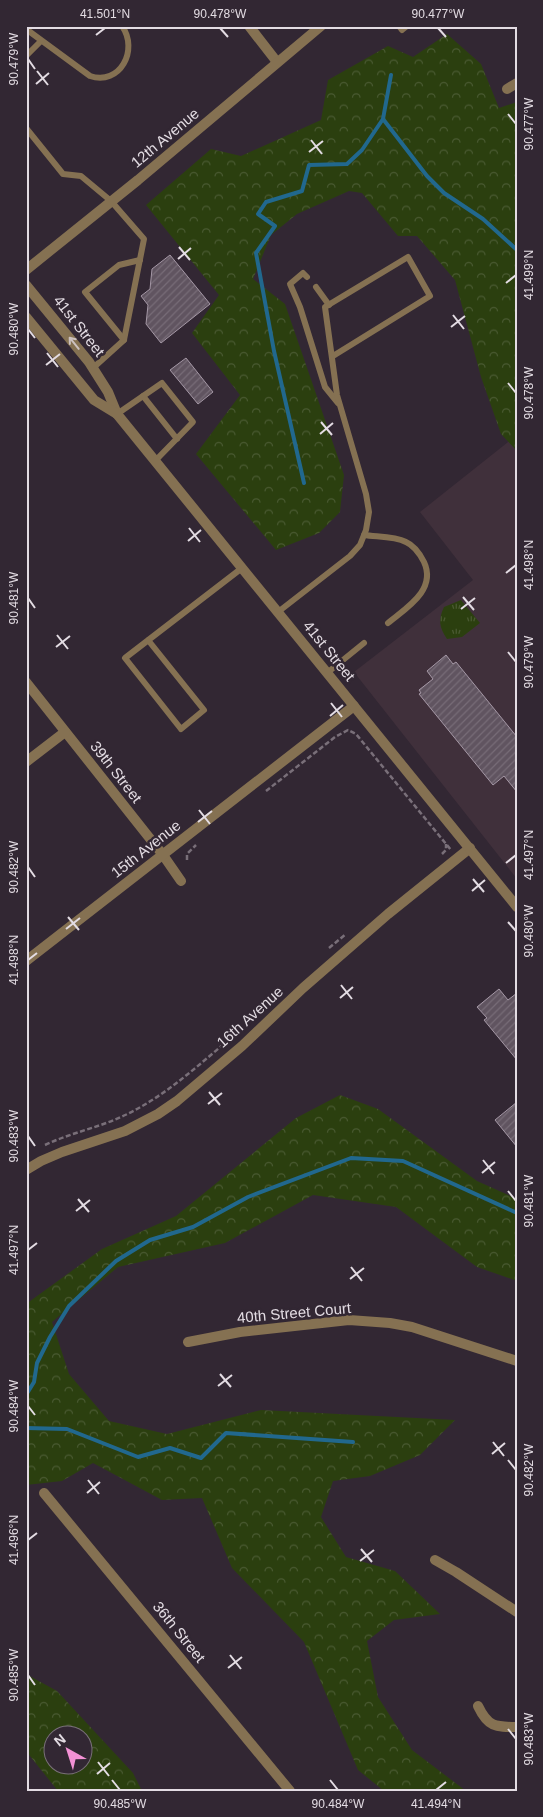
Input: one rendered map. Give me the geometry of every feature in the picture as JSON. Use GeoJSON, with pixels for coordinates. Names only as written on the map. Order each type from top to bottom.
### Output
{"type":"FeatureCollection","features":[{"type":"Feature","properties":{"kind":"street"},"geometry":{"type":"LineString","coordinates":[[249,26],[277,62]]}},
{"type":"Feature","properties":{"kind":"street","name":"12th Avenue"},"geometry":{"type":"LineString","coordinates":[[26,270],[321,26]]}},
{"type":"Feature","properties":{"kind":"street"},"geometry":{"type":"LineString","coordinates":[[507,89],[517,83]]}},
{"type":"Feature","properties":{"kind":"street","name":"41st Street"},"geometry":{"type":"LineString","coordinates":[[26,285],[93,368],[108,392],[117,414],[517,907]]}},
{"type":"Feature","properties":{"kind":"street","name":"41st Street"},"geometry":{"type":"LineString","coordinates":[[26,317],[94,400],[117,414]]}},
{"type":"Feature","properties":{"kind":"street","name":"39th Street"},"geometry":{"type":"LineString","coordinates":[[26,682],[163,855],[181,881]]}},
{"type":"Feature","properties":{"kind":"street","name":"15th Avenue"},"geometry":{"type":"LineString","coordinates":[[26,961],[354,706]]}},
{"type":"Feature","properties":{"kind":"street"},"geometry":{"type":"LineString","coordinates":[[26,762],[65,732]]}},
{"type":"Feature","properties":{"kind":"street","name":"16th Avenue"},"geometry":{"type":"LineString","coordinates":[[26,1170],[62,1152],[125,1131],[158,1114],[176,1101],[248,1040],[303,988],[381,920],[470,848]]}},
{"type":"Feature","properties":{"kind":"street","name":"40th Street Court"},"geometry":{"type":"LineString","coordinates":[[188,1342],[240,1332],[349,1320],[390,1323],[412,1328],[517,1361]]}},
{"type":"Feature","properties":{"kind":"street","name":"36th Street"},"geometry":{"type":"LineString","coordinates":[[44,1493],[290,1791]]}},
{"type":"Feature","properties":{"kind":"street"},"geometry":{"type":"LineString","coordinates":[[435,1560],[517,1612]]}},
{"type":"Feature","properties":{"kind":"street"},"geometry":{"type":"LineString","coordinates":[[478,1706],[490,1724],[498,1727],[517,1727]]}},
{"type":"Feature","properties":{"kind":"lane"},"geometry":{"type":"LineString","coordinates":[[26,30],[90,76],[97,78],[108,76],[120,70],[127,59],[129,47],[127,33],[122,26]]}},
{"type":"Feature","properties":{"kind":"lane"},"geometry":{"type":"LineString","coordinates":[[398,26],[402,30],[407,26]]}},
{"type":"Feature","properties":{"kind":"lane"},"geometry":{"type":"LineString","coordinates":[[26,56],[42,41]]}},
{"type":"Feature","properties":{"kind":"lane"},"geometry":{"type":"LineString","coordinates":[[26,128],[63,174],[82,176],[111,201],[144,240],[124,340],[93,368]]}},
{"type":"Feature","properties":{"kind":"lane"},"geometry":{"type":"LineString","coordinates":[[278,612],[350,556],[360,545],[366,530],[369,512],[341,406],[332,356],[325,307],[408,258],[430,296],[332,356]]}},
{"type":"Feature","properties":{"kind":"lane"},"geometry":{"type":"LineString","coordinates":[[124,340],[86,292],[119,265],[140,260]]}},
{"type":"Feature","properties":{"kind":"lane"},"geometry":{"type":"LineString","coordinates":[[307,277],[303,273],[290,284],[300,307],[325,387],[341,406]]}},
{"type":"Feature","properties":{"kind":"lane"},"geometry":{"type":"LineString","coordinates":[[316,287],[329,305]]}},
{"type":"Feature","properties":{"kind":"lane"},"geometry":{"type":"LineString","coordinates":[[117,414],[162,383],[177,406],[193,422],[155,461]]}},
{"type":"Feature","properties":{"kind":"lane"},"geometry":{"type":"LineString","coordinates":[[143,396],[177,439]]}},
{"type":"Feature","properties":{"kind":"lane"},"geometry":{"type":"LineString","coordinates":[[364,535],[406,542],[419,552],[426,566],[428,577],[426,587],[414,602],[388,622]]}},
{"type":"Feature","properties":{"kind":"lane"},"geometry":{"type":"LineString","coordinates":[[148,640],[204,710],[181,729],[125,658],[148,640],[242,568]]}},
{"type":"Feature","properties":{"kind":"lane"},"geometry":{"type":"LineString","coordinates":[[327,673],[364,643]]}},
{"type":"Feature","properties":{"kind":"path"},"geometry":{"type":"LineString","coordinates":[[265,792],[335,737],[348,730],[356,734],[451,850]]}},
{"type":"Feature","properties":{"kind":"path"},"geometry":{"type":"LineString","coordinates":[[187,860],[187,854],[202,840]]}},
{"type":"Feature","properties":{"kind":"path"},"geometry":{"type":"LineString","coordinates":[[438,857],[446,850],[446,844]]}},
{"type":"Feature","properties":{"kind":"path"},"geometry":{"type":"LineString","coordinates":[[325,951],[352,929]]}},
{"type":"Feature","properties":{"kind":"path"},"geometry":{"type":"LineString","coordinates":[[38,1149],[58,1139],[122,1116],[146,1104],[164,1093],[228,1041]]}},
{"type":"Feature","properties":{"kind":"shaded area"},"geometry":{"type":"Polygon","coordinates":[[[517,435],[517,879],[354,672],[473,580],[420,512],[517,435]]]}},
{"type":"Feature","properties":{"kind":"green space"},"geometry":{"type":"Polygon","coordinates":[[[447,34],[481,64],[499,108],[517,102],[517,451],[501,434],[481,377],[455,280],[417,236],[398,236],[362,193],[349,191],[297,214],[271,235],[253,279],[285,304],[344,475],[340,512],[319,533],[276,550],[196,454],[240,395],[192,333],[219,295],[146,205],[211,149],[241,156],[321,120],[328,80],[388,46],[413,57],[447,34]]]}},
{"type":"Feature","properties":{"kind":"green space"},"geometry":{"type":"Polygon","coordinates":[[[461,600],[480,623],[462,637],[447,639],[440,623],[442,612],[444,607],[461,600]]]}},
{"type":"Feature","properties":{"kind":"green space"},"geometry":{"type":"Polygon","coordinates":[[[340,1095],[378,1109],[477,1181],[517,1199],[517,1281],[477,1267],[396,1207],[313,1195],[225,1243],[118,1267],[52,1322],[69,1374],[109,1421],[167,1434],[261,1410],[455,1420],[420,1455],[370,1476],[333,1481],[321,1517],[346,1557],[395,1571],[440,1614],[394,1620],[367,1641],[378,1697],[412,1750],[466,1791],[384,1791],[358,1770],[304,1642],[232,1568],[202,1498],[162,1500],[93,1463],[62,1481],[26,1485],[26,1304],[102,1249],[176,1216],[296,1118],[340,1095]]]}},
{"type":"Feature","properties":{"kind":"green space"},"geometry":{"type":"Polygon","coordinates":[[[26,1674],[57,1691],[88,1724],[42,1724],[42,1771],[26,1751],[26,1674]]]}},
{"type":"Feature","properties":{"kind":"green space"},"geometry":{"type":"Polygon","coordinates":[[[92,1729],[133,1773],[142,1791],[58,1791],[44,1774],[92,1774],[92,1729]]]}},
{"type":"Feature","properties":{"kind":"building"},"geometry":{"type":"Polygon","coordinates":[[[170,255],[210,304],[161,343],[146,324],[148,305],[141,296],[150,289],[152,269],[170,255]]]}},
{"type":"Feature","properties":{"kind":"building"},"geometry":{"type":"Polygon","coordinates":[[[186,358],[213,392],[198,404],[170,370],[186,358]]]}},
{"type":"Feature","properties":{"kind":"building"},"geometry":{"type":"Polygon","coordinates":[[[446,655],[453,664],[456,662],[517,737],[517,792],[504,776],[493,785],[419,694],[421,693],[419,690],[433,679],[427,671],[446,655]]]}},
{"type":"Feature","properties":{"kind":"building"},"geometry":{"type":"Polygon","coordinates":[[[499,989],[508,1000],[517,993],[517,1060],[484,1020],[487,1018],[477,1007],[499,989]]]}},
{"type":"Feature","properties":{"kind":"building"},"geometry":{"type":"Polygon","coordinates":[[[517,1102],[517,1147],[495,1120],[517,1102]]]}},
{"type":"Feature","properties":{"kind":"waterway"},"geometry":{"type":"LineString","coordinates":[[391,75],[383,119],[427,176],[444,193],[483,219],[517,250]]}},
{"type":"Feature","properties":{"kind":"waterway"},"geometry":{"type":"LineString","coordinates":[[304,483],[274,351],[256,253],[275,226],[258,214],[266,202],[302,191],[309,165],[347,164],[362,150],[383,119]]}},
{"type":"Feature","properties":{"kind":"waterway"},"geometry":{"type":"LineString","coordinates":[[26,1395],[34,1382],[37,1363],[69,1306],[116,1261],[150,1240],[193,1227],[248,1197],[351,1158],[403,1161],[517,1213]]}},
{"type":"Feature","properties":{"kind":"waterway"},"geometry":{"type":"LineString","coordinates":[[26,1428],[67,1429],[138,1457],[170,1448],[201,1458],[226,1433],[353,1442]]}}]}
